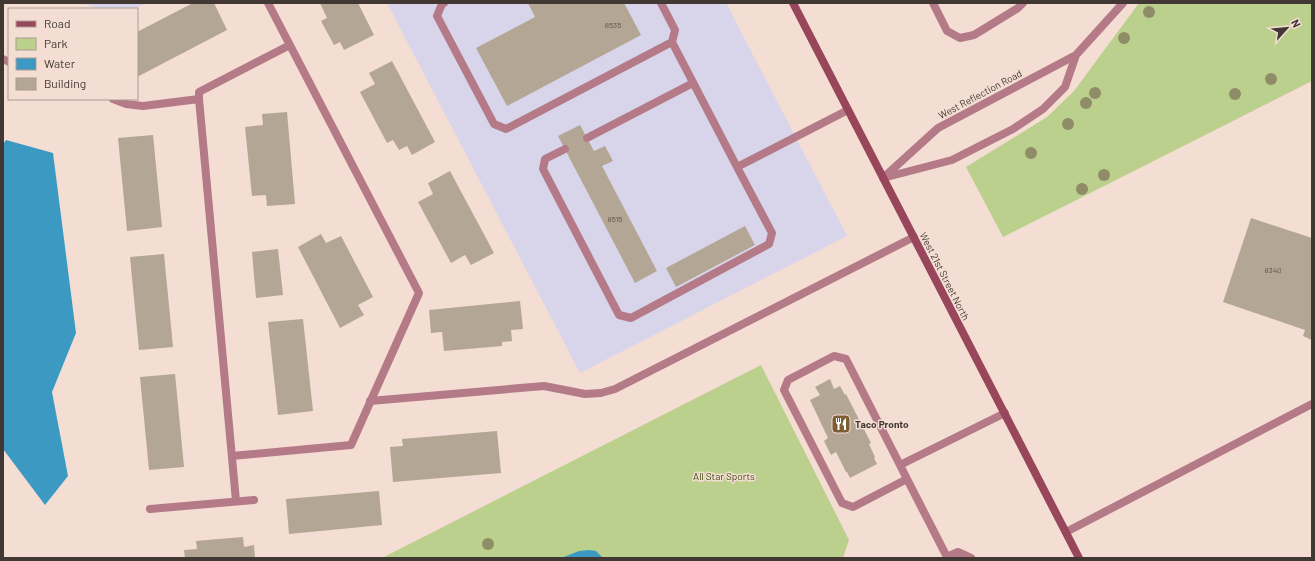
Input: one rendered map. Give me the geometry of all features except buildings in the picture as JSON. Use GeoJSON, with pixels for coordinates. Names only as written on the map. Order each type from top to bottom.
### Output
{"type":"FeatureCollection","features":[{"type":"Feature","properties":{"kind":"main road","name":"West 21st Street North"},"geometry":{"type":"LineString","coordinates":[[793,3],[1079,558]]}},
{"type":"Feature","properties":{"kind":"street"},"geometry":{"type":"LineString","coordinates":[[232,456],[351,445],[419,293],[268,3]]}},
{"type":"Feature","properties":{"kind":"street"},"geometry":{"type":"LineString","coordinates":[[444,3],[442,4],[437,16],[494,124],[506,129],[672,42]]}},
{"type":"Feature","properties":{"kind":"street"},"geometry":{"type":"LineString","coordinates":[[565,149],[545,159],[543,169],[619,315],[631,318],[769,244],[772,233],[672,42],[675,30],[661,3]]}},
{"type":"Feature","properties":{"kind":"street"},"geometry":{"type":"LineString","coordinates":[[933,3],[947,31],[960,38],[974,35],[1018,8],[1023,3]]}},
{"type":"Feature","properties":{"kind":"street","name":"West Reflection Road"},"geometry":{"type":"LineString","coordinates":[[883,178],[938,128],[1076,55],[1123,3]]}},
{"type":"Feature","properties":{"kind":"street"},"geometry":{"type":"LineString","coordinates":[[236,501],[198,92],[290,45]]}},
{"type":"Feature","properties":{"kind":"street","name":"West Reflection Road"},"geometry":{"type":"LineString","coordinates":[[883,178],[952,160],[1013,129],[1043,109],[1066,87],[1076,55]]}},
{"type":"Feature","properties":{"kind":"street"},"geometry":{"type":"LineString","coordinates":[[587,138],[693,83]]}},
{"type":"Feature","properties":{"kind":"street"},"geometry":{"type":"LineString","coordinates":[[116,100],[126,104],[143,106],[199,99]]}},
{"type":"Feature","properties":{"kind":"street"},"geometry":{"type":"LineString","coordinates":[[737,167],[848,110]]}},
{"type":"Feature","properties":{"kind":"street"},"geometry":{"type":"LineString","coordinates":[[370,402],[544,386],[585,394],[601,393],[615,389],[914,237]]}},
{"type":"Feature","properties":{"kind":"street"},"geometry":{"type":"LineString","coordinates":[[907,479],[853,507],[842,503],[784,390],[788,380],[834,356],[846,360],[900,465],[947,558],[958,552],[971,558]]}},
{"type":"Feature","properties":{"kind":"street"},"geometry":{"type":"LineString","coordinates":[[1066,532],[1312,404]]}},
{"type":"Feature","properties":{"kind":"street"},"geometry":{"type":"LineString","coordinates":[[900,465],[1005,413]]}},
{"type":"Feature","properties":{"kind":"street"},"geometry":{"type":"LineString","coordinates":[[150,509],[254,500]]}},
{"type":"Feature","properties":{"kind":"shaded area"},"geometry":{"type":"Polygon","coordinates":[[[82,3],[146,3],[136,8],[99,8],[82,3]]]}},
{"type":"Feature","properties":{"kind":"shaded area"},"geometry":{"type":"Polygon","coordinates":[[[387,3],[726,3],[847,236],[580,373],[387,3]]]}},
{"type":"Feature","properties":{"kind":"green space"},"geometry":{"type":"Polygon","coordinates":[[[1139,3],[1312,3],[1312,81],[1003,237],[966,167],[1047,117],[1074,91],[1139,3]]]}},
{"type":"Feature","properties":{"kind":"green space","name":"All Star Sports"},"geometry":{"type":"Polygon","coordinates":[[[761,365],[849,540],[843,558],[382,558],[761,365]]]}},
{"type":"Feature","properties":{"kind":"water"},"geometry":{"type":"Polygon","coordinates":[[[6,140],[53,153],[76,333],[52,392],[68,476],[45,505],[3,449],[3,144],[6,140]]]}},
{"type":"Feature","properties":{"kind":"water"},"geometry":{"type":"Polygon","coordinates":[[[579,551],[596,551],[603,558],[561,558],[579,551]]]}},
{"type":"Feature","properties":{"kind":"place","name":"Taco Pronto"},"geometry":{"type":"Point","coordinates":[841,424]}}]}
